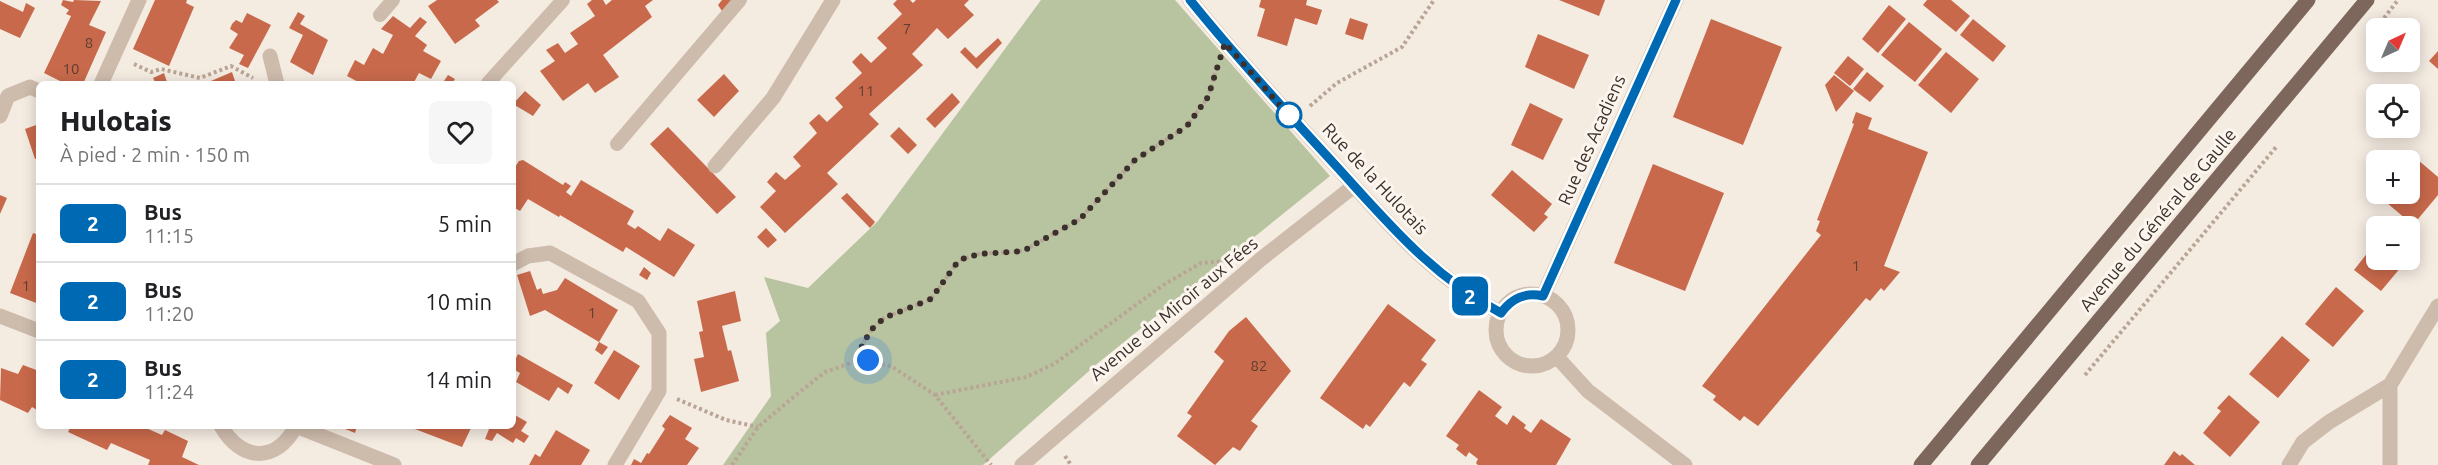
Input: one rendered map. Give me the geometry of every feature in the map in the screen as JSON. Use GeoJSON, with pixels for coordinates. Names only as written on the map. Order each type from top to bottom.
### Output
{"type":"FeatureCollection","features":[{"type":"Feature","properties":{"kind":"main road","name":"Avenue du Général de Gaulle"},"geometry":{"type":"LineString","coordinates":[[1921,465],[2308,0]]}},
{"type":"Feature","properties":{"kind":"main road","name":"Avenue du Général de Gaulle"},"geometry":{"type":"LineString","coordinates":[[1978,465],[2367,0]]}},
{"type":"Feature","properties":{"kind":"street"},"geometry":{"type":"LineString","coordinates":[[102,81],[139,0]]}},
{"type":"Feature","properties":{"kind":"street"},"geometry":{"type":"LineString","coordinates":[[716,166],[773,98],[833,0]]}},
{"type":"Feature","properties":{"kind":"street","name":"Rue de la Hulotais"},"geometry":{"type":"LineString","coordinates":[[1190,0],[1225,43],[1378,215],[1443,277],[1471,297],[1501,313]]}},
{"type":"Feature","properties":{"kind":"street","name":"Rue des Acadiens"},"geometry":{"type":"LineString","coordinates":[[1543,296],[1676,0]]}},
{"type":"Feature","properties":{"kind":"street"},"geometry":{"type":"LineString","coordinates":[[270,56],[276,81]]}},
{"type":"Feature","properties":{"kind":"street"},"geometry":{"type":"LineString","coordinates":[[0,116],[8,96],[30,87],[36,90]]}},
{"type":"Feature","properties":{"kind":"street","name":"Avenue du Miroir aux Fées"},"geometry":{"type":"LineString","coordinates":[[1022,465],[1261,259],[1354,186]]}},
{"type":"Feature","properties":{"kind":"street"},"geometry":{"type":"LineString","coordinates":[[516,262],[528,256],[550,253],[638,301],[659,333],[659,392],[615,465]]}},
{"type":"Feature","properties":{"kind":"street"},"geometry":{"type":"LineString","coordinates":[[1520,296],[1543,296],[1563,311],[1568,322],[1568,335],[1557,357],[1537,366],[1526,366],[1506,355],[1496,334],[1501,313],[1507,304],[1520,296]]}},
{"type":"Feature","properties":{"kind":"street"},"geometry":{"type":"LineString","coordinates":[[2289,465],[2303,442],[2329,422],[2390,386],[2438,306]]}},
{"type":"Feature","properties":{"kind":"street"},"geometry":{"type":"LineString","coordinates":[[0,316],[36,330]]}},
{"type":"Feature","properties":{"kind":"street"},"geometry":{"type":"LineString","coordinates":[[1557,357],[1588,391],[1685,465]]}},
{"type":"Feature","properties":{"kind":"street"},"geometry":{"type":"LineString","coordinates":[[2390,386],[2390,465]]}},
{"type":"Feature","properties":{"kind":"street"},"geometry":{"type":"LineString","coordinates":[[223,429],[235,446],[254,459],[273,451],[287,441],[294,429]]}},
{"type":"Feature","properties":{"kind":"street"},"geometry":{"type":"LineString","coordinates":[[304,429],[394,465]]}},
{"type":"Feature","properties":{"kind":"lane"},"geometry":{"type":"LineString","coordinates":[[380,15],[393,0]]}},
{"type":"Feature","properties":{"kind":"lane"},"geometry":{"type":"LineString","coordinates":[[490,81],[563,0]]}},
{"type":"Feature","properties":{"kind":"lane"},"geometry":{"type":"LineString","coordinates":[[617,144],[740,0]]}},
{"type":"Feature","properties":{"kind":"path"},"geometry":{"type":"LineString","coordinates":[[1293,120],[1337,83],[1402,47],[1434,0]]}},
{"type":"Feature","properties":{"kind":"path"},"geometry":{"type":"LineString","coordinates":[[860,360],[862,345],[872,329],[884,318],[931,299],[959,260],[979,254],[1023,251],[1080,219],[1135,160],[1187,126],[1208,97],[1225,43]]}},
{"type":"Feature","properties":{"kind":"path"},"geometry":{"type":"LineString","coordinates":[[114,54],[151,72],[161,69],[200,78],[231,66],[256,80]]}},
{"type":"Feature","properties":{"kind":"path"},"geometry":{"type":"LineString","coordinates":[[935,395],[1026,376],[1054,364],[1165,284],[1201,263],[1261,259]]}},
{"type":"Feature","properties":{"kind":"path"},"geometry":{"type":"LineString","coordinates":[[732,465],[758,427],[825,372],[860,360],[891,366],[935,395],[991,465]]}},
{"type":"Feature","properties":{"kind":"path"},"geometry":{"type":"LineString","coordinates":[[659,392],[726,420],[758,427]]}},
{"type":"Feature","properties":{"kind":"green space"},"geometry":{"type":"Polygon","coordinates":[[[1041,0],[1175,0],[1330,176],[1098,363],[983,465],[723,465],[771,396],[766,333],[780,321],[764,277],[808,288],[878,221],[1041,0]]]}},
{"type":"Feature","properties":{"kind":"building"},"geometry":{"type":"Polygon","coordinates":[[[63,0],[101,1],[89,25],[106,32],[84,81],[60,81],[44,73],[71,16],[66,14],[69,10],[61,5],[63,0]]]}},
{"type":"Feature","properties":{"kind":"building"},"geometry":{"type":"Polygon","coordinates":[[[155,0],[187,0],[186,3],[194,7],[169,66],[133,49],[155,0]]]}},
{"type":"Feature","properties":{"kind":"building"},"geometry":{"type":"Polygon","coordinates":[[[437,0],[497,0],[499,2],[475,20],[480,26],[455,44],[428,6],[437,0]]]}},
{"type":"Feature","properties":{"kind":"building"},"geometry":{"type":"Polygon","coordinates":[[[592,0],[603,0],[606,5],[612,0],[653,0],[645,6],[652,17],[603,55],[619,77],[595,93],[588,83],[563,101],[540,71],[555,61],[546,50],[558,43],[565,53],[578,44],[570,33],[595,16],[587,4],[592,0]]]}},
{"type":"Feature","properties":{"kind":"building"},"geometry":{"type":"Polygon","coordinates":[[[722,0],[732,0],[722,11],[718,5],[722,0]]]}},
{"type":"Feature","properties":{"kind":"building"},"geometry":{"type":"Polygon","coordinates":[[[897,0],[910,0],[913,3],[916,0],[969,0],[964,5],[974,15],[948,39],[937,28],[912,54],[923,65],[869,114],[879,124],[827,173],[838,184],[785,233],[760,207],[776,191],[767,182],[776,172],[785,180],[801,166],[793,157],[817,133],[809,123],[819,114],[827,122],[843,107],[835,98],[862,73],[852,62],[861,53],[871,63],[887,48],[877,38],[902,14],[893,4],[897,0]]]}},
{"type":"Feature","properties":{"kind":"building"},"geometry":{"type":"Polygon","coordinates":[[[1261,0],[1307,0],[1306,5],[1322,10],[1317,25],[1295,18],[1287,46],[1257,36],[1265,9],[1259,7],[1261,0]]]}},
{"type":"Feature","properties":{"kind":"building"},"geometry":{"type":"Polygon","coordinates":[[[1559,0],[1605,0],[1599,16],[1559,0]]]}},
{"type":"Feature","properties":{"kind":"building"},"geometry":{"type":"Polygon","coordinates":[[[1927,0],[1951,0],[1970,16],[1956,32],[1923,5],[1927,0]]]}},
{"type":"Feature","properties":{"kind":"building"},"geometry":{"type":"Polygon","coordinates":[[[0,1],[23,12],[26,3],[35,8],[20,38],[0,29],[0,1]]]}},
{"type":"Feature","properties":{"kind":"building"},"geometry":{"type":"Polygon","coordinates":[[[1889,5],[1906,19],[1878,53],[1862,39],[1889,5]]]}},
{"type":"Feature","properties":{"kind":"building"},"geometry":{"type":"Polygon","coordinates":[[[298,12],[305,16],[300,24],[328,40],[313,75],[290,62],[303,35],[289,28],[298,12]]]}},
{"type":"Feature","properties":{"kind":"building"},"geometry":{"type":"Polygon","coordinates":[[[247,13],[271,25],[248,68],[239,64],[244,55],[229,48],[238,34],[230,29],[232,24],[236,20],[242,23],[247,13]]]}},
{"type":"Feature","properties":{"kind":"building"},"geometry":{"type":"Polygon","coordinates":[[[393,16],[410,28],[420,17],[427,22],[415,36],[427,45],[423,51],[441,61],[431,79],[419,73],[415,81],[356,81],[347,76],[355,60],[364,65],[373,48],[383,54],[393,35],[381,29],[393,16]]]}},
{"type":"Feature","properties":{"kind":"building"},"geometry":{"type":"Polygon","coordinates":[[[1350,18],[1368,24],[1363,40],[1345,34],[1350,18]]]}},
{"type":"Feature","properties":{"kind":"building"},"geometry":{"type":"Polygon","coordinates":[[[1711,19],[1782,47],[1743,145],[1673,117],[1711,19]]]}},
{"type":"Feature","properties":{"kind":"building"},"geometry":{"type":"Polygon","coordinates":[[[1973,19],[2006,46],[1993,62],[1960,35],[1973,19]]]}},
{"type":"Feature","properties":{"kind":"building"},"geometry":{"type":"Polygon","coordinates":[[[1909,22],[1942,49],[1915,82],[1881,55],[1909,22]]]}},
{"type":"Feature","properties":{"kind":"building"},"geometry":{"type":"Polygon","coordinates":[[[1538,34],[1589,55],[1574,89],[1525,67],[1538,34]]]}},
{"type":"Feature","properties":{"kind":"building"},"geometry":{"type":"Polygon","coordinates":[[[998,38],[1002,43],[977,69],[960,52],[965,47],[976,58],[998,38]]]}},
{"type":"Feature","properties":{"kind":"building"},"geometry":{"type":"Polygon","coordinates":[[[2438,51],[2438,69],[2429,61],[2438,51]]]}},
{"type":"Feature","properties":{"kind":"building"},"geometry":{"type":"Polygon","coordinates":[[[1946,52],[1979,79],[1951,113],[1918,85],[1946,52]]]}},
{"type":"Feature","properties":{"kind":"building"},"geometry":{"type":"Polygon","coordinates":[[[1848,56],[1864,69],[1850,86],[1834,73],[1848,56]]]}},
{"type":"Feature","properties":{"kind":"building"},"geometry":{"type":"Polygon","coordinates":[[[232,72],[235,81],[211,81],[232,72]]]}},
{"type":"Feature","properties":{"kind":"building"},"geometry":{"type":"Polygon","coordinates":[[[1867,72],[1884,86],[1870,102],[1853,89],[1867,72]]]}},
{"type":"Feature","properties":{"kind":"building"},"geometry":{"type":"Polygon","coordinates":[[[164,73],[167,81],[154,81],[153,78],[164,73]]]}},
{"type":"Feature","properties":{"kind":"building"},"geometry":{"type":"Polygon","coordinates":[[[724,74],[739,91],[714,117],[697,100],[724,74]]]}},
{"type":"Feature","properties":{"kind":"building"},"geometry":{"type":"Polygon","coordinates":[[[448,75],[455,79],[454,81],[444,81],[448,75]]]}},
{"type":"Feature","properties":{"kind":"building"},"geometry":{"type":"Polygon","coordinates":[[[1834,75],[1854,91],[1836,112],[1825,85],[1834,75]]]}},
{"type":"Feature","properties":{"kind":"building"},"geometry":{"type":"Polygon","coordinates":[[[525,91],[541,105],[533,116],[516,106],[516,101],[525,91]]]}},
{"type":"Feature","properties":{"kind":"building"},"geometry":{"type":"Polygon","coordinates":[[[952,93],[960,102],[935,128],[926,119],[952,93]]]}},
{"type":"Feature","properties":{"kind":"building"},"geometry":{"type":"Polygon","coordinates":[[[1530,103],[1563,119],[1543,160],[1511,145],[1530,103]]]}},
{"type":"Feature","properties":{"kind":"building"},"geometry":{"type":"Polygon","coordinates":[[[1856,112],[1872,118],[1868,129],[1928,152],[1884,266],[1900,272],[1884,291],[1881,288],[1870,301],[1866,298],[1758,426],[1744,416],[1740,421],[1713,400],[1716,396],[1702,386],[1821,235],[1816,231],[1820,221],[1817,220],[1854,124],[1852,123],[1856,112]]]}},
{"type":"Feature","properties":{"kind":"building"},"geometry":{"type":"Polygon","coordinates":[[[36,125],[36,159],[35,159],[25,129],[36,125]]]}},
{"type":"Feature","properties":{"kind":"building"},"geometry":{"type":"Polygon","coordinates":[[[668,127],[736,197],[717,214],[650,144],[668,127]]]}},
{"type":"Feature","properties":{"kind":"building"},"geometry":{"type":"Polygon","coordinates":[[[899,127],[917,145],[908,154],[890,136],[899,127]]]}},
{"type":"Feature","properties":{"kind":"building"},"geometry":{"type":"Polygon","coordinates":[[[523,160],[563,185],[565,182],[571,186],[566,192],[571,196],[581,180],[634,211],[627,224],[635,229],[638,226],[660,241],[668,228],[695,245],[674,277],[626,247],[623,252],[528,199],[520,211],[516,209],[516,166],[523,160]]]}},
{"type":"Feature","properties":{"kind":"building"},"geometry":{"type":"Polygon","coordinates":[[[2420,162],[2438,177],[2438,195],[2420,217],[2402,216],[2388,204],[2420,204],[2420,162]]]}},
{"type":"Feature","properties":{"kind":"building"},"geometry":{"type":"Polygon","coordinates":[[[1653,164],[1724,193],[1685,291],[1614,263],[1653,164]]]}},
{"type":"Feature","properties":{"kind":"building"},"geometry":{"type":"Polygon","coordinates":[[[1512,170],[1552,204],[1544,214],[1548,217],[1534,232],[1491,195],[1512,170]]]}},
{"type":"Feature","properties":{"kind":"building"},"geometry":{"type":"Polygon","coordinates":[[[847,193],[875,222],[870,228],[841,198],[847,193]]]}},
{"type":"Feature","properties":{"kind":"building"},"geometry":{"type":"Polygon","coordinates":[[[0,195],[7,198],[0,214],[0,195]]]}},
{"type":"Feature","properties":{"kind":"building"},"geometry":{"type":"Polygon","coordinates":[[[766,228],[777,240],[768,248],[757,237],[766,228]]]}},
{"type":"Feature","properties":{"kind":"building"},"geometry":{"type":"Polygon","coordinates":[[[33,233],[36,234],[36,303],[10,293],[33,233]]]}},
{"type":"Feature","properties":{"kind":"building"},"geometry":{"type":"Polygon","coordinates":[[[2366,255],[2366,270],[2399,270],[2381,291],[2354,270],[2366,255]]]}},
{"type":"Feature","properties":{"kind":"building"},"geometry":{"type":"Polygon","coordinates":[[[644,267],[651,273],[647,280],[639,275],[644,267]]]}},
{"type":"Feature","properties":{"kind":"building"},"geometry":{"type":"Polygon","coordinates":[[[530,271],[537,290],[541,288],[543,294],[557,290],[565,278],[618,310],[599,342],[545,310],[530,316],[517,275],[530,271]]]}},
{"type":"Feature","properties":{"kind":"building"},"geometry":{"type":"Polygon","coordinates":[[[2336,287],[2364,311],[2333,347],[2305,324],[2336,287]]]}},
{"type":"Feature","properties":{"kind":"building"},"geometry":{"type":"Polygon","coordinates":[[[735,291],[741,321],[722,326],[739,381],[701,392],[694,359],[704,357],[699,332],[703,331],[697,301],[735,291]]]}},
{"type":"Feature","properties":{"kind":"building"},"geometry":{"type":"Polygon","coordinates":[[[1388,304],[1436,340],[1421,360],[1427,364],[1410,387],[1404,382],[1370,427],[1366,424],[1363,429],[1320,398],[1388,304]]]}},
{"type":"Feature","properties":{"kind":"building"},"geometry":{"type":"Polygon","coordinates":[[[1246,317],[1291,371],[1251,421],[1258,426],[1240,451],[1233,447],[1215,465],[1177,436],[1192,416],[1187,413],[1224,361],[1214,352],[1229,331],[1246,317]]]}},
{"type":"Feature","properties":{"kind":"building"},"geometry":{"type":"Polygon","coordinates":[[[2282,336],[2310,360],[2278,398],[2249,374],[2282,336]]]}},
{"type":"Feature","properties":{"kind":"building"},"geometry":{"type":"Polygon","coordinates":[[[599,342],[608,347],[602,355],[595,350],[599,342]]]}},
{"type":"Feature","properties":{"kind":"building"},"geometry":{"type":"Polygon","coordinates":[[[614,350],[640,366],[619,400],[594,383],[614,350]]]}},
{"type":"Feature","properties":{"kind":"building"},"geometry":{"type":"Polygon","coordinates":[[[518,354],[573,385],[568,394],[558,387],[549,401],[516,382],[520,373],[516,371],[518,354]]]}},
{"type":"Feature","properties":{"kind":"building"},"geometry":{"type":"Polygon","coordinates":[[[23,365],[36,370],[36,409],[32,407],[28,413],[0,400],[1,368],[18,374],[23,365]]]}},
{"type":"Feature","properties":{"kind":"building"},"geometry":{"type":"Polygon","coordinates":[[[1479,390],[1502,407],[1495,416],[1507,425],[1513,415],[1526,425],[1524,428],[1531,433],[1541,419],[1571,439],[1556,465],[1478,465],[1476,463],[1478,459],[1469,452],[1466,457],[1456,449],[1459,445],[1446,436],[1479,390]]]}},
{"type":"Feature","properties":{"kind":"building"},"geometry":{"type":"Polygon","coordinates":[[[2229,395],[2260,422],[2230,457],[2203,433],[2221,411],[2217,408],[2229,395]]]}},
{"type":"Feature","properties":{"kind":"building"},"geometry":{"type":"Polygon","coordinates":[[[670,415],[692,428],[685,439],[699,448],[687,465],[631,465],[634,459],[641,463],[647,453],[649,454],[665,429],[662,426],[670,415]]]}},
{"type":"Feature","properties":{"kind":"building"},"geometry":{"type":"Polygon","coordinates":[[[516,416],[527,422],[521,431],[529,436],[524,443],[516,438],[513,443],[497,433],[492,441],[485,439],[489,429],[516,429],[516,416]]]}},
{"type":"Feature","properties":{"kind":"building"},"geometry":{"type":"Polygon","coordinates":[[[70,429],[148,429],[162,435],[165,430],[188,441],[182,457],[199,465],[148,465],[150,460],[111,443],[107,450],[68,432],[70,429]]]}},
{"type":"Feature","properties":{"kind":"building"},"geometry":{"type":"Polygon","coordinates":[[[415,429],[471,429],[462,447],[415,429]]]}},
{"type":"Feature","properties":{"kind":"building"},"geometry":{"type":"Polygon","coordinates":[[[556,430],[590,450],[581,465],[529,465],[535,454],[540,457],[556,430]]]}},
{"type":"Feature","properties":{"kind":"building"},"geometry":{"type":"Polygon","coordinates":[[[2174,451],[2180,456],[2182,454],[2195,465],[2164,465],[2174,451]]]}},
{"type":"Feature","properties":{"kind":"bus line","name":"2"},"geometry":{"type":"LineString","coordinates":[[1190,0],[1225,43],[1378,215],[1443,277],[1471,297],[1501,313],[1515,298],[1534,294],[1543,296],[1676,0]]}},
{"type":"Feature","properties":{"kind":"route"},"geometry":{"type":"LineString","coordinates":[[868,360],[860,360],[862,345],[872,329],[884,318],[931,299],[959,260],[979,254],[1023,251],[1080,219],[1098,203],[1135,160],[1163,139],[1187,126],[1208,97],[1225,43],[1293,120],[1289,115]]}}]}
